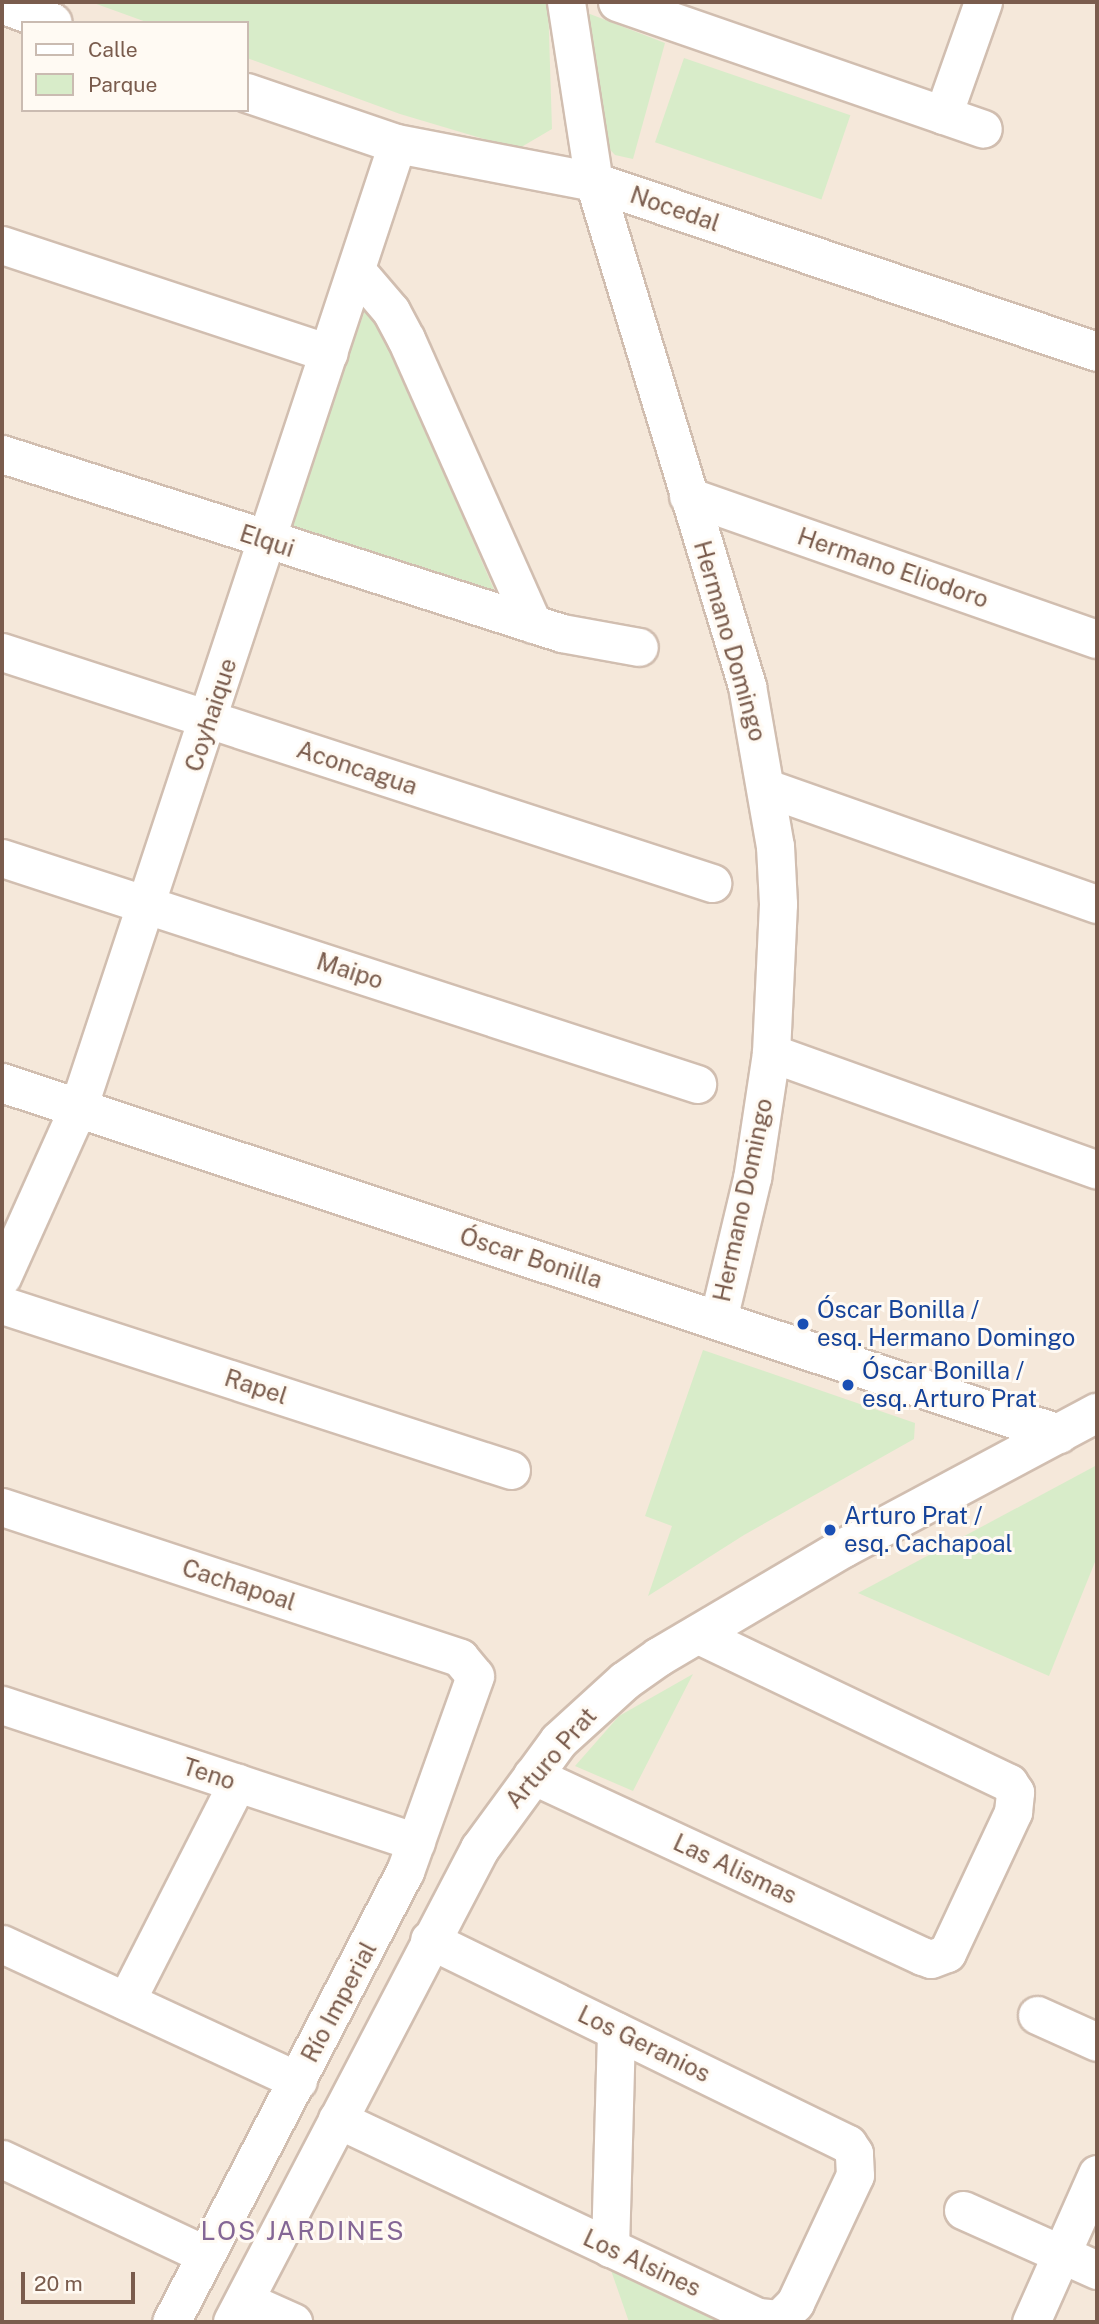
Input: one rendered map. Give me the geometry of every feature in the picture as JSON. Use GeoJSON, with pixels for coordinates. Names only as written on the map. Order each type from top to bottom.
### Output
{"type":"FeatureCollection","features":[{"type":"Feature","properties":{"kind":"street","name":"Hermano Domingo"},"geometry":{"type":"LineString","coordinates":[[566,2],[594,181],[747,686],[768,788],[778,904],[771,1053],[752,1178],[718,1320]]}},
{"type":"Feature","properties":{"kind":"street"},"geometry":{"type":"LineString","coordinates":[[617,2],[679,12],[983,129]]}},
{"type":"Feature","properties":{"kind":"street"},"geometry":{"type":"LineString","coordinates":[[943,115],[983,2]]}},
{"type":"Feature","properties":{"kind":"street"},"geometry":{"type":"LineString","coordinates":[[2,4],[48,21]]}},
{"type":"Feature","properties":{"kind":"street","name":"Nocedal"},"geometry":{"type":"LineString","coordinates":[[248,93],[397,145],[594,181],[1097,352]]}},
{"type":"Feature","properties":{"kind":"street","name":"Coyhaique"},"geometry":{"type":"LineString","coordinates":[[2,1277],[78,1108],[148,906],[397,145]]}},
{"type":"Feature","properties":{"kind":"street"},"geometry":{"type":"LineString","coordinates":[[2,245],[329,353]]}},
{"type":"Feature","properties":{"kind":"street"},"geometry":{"type":"LineString","coordinates":[[356,270],[391,311],[406,339],[533,624]]}},
{"type":"Feature","properties":{"kind":"street","name":"Elqui"},"geometry":{"type":"LineString","coordinates":[[2,454],[266,542],[533,624],[639,648]]}},
{"type":"Feature","properties":{"kind":"street","name":"Hermano Eliodoro"},"geometry":{"type":"LineString","coordinates":[[688,496],[1097,639]]}},
{"type":"Feature","properties":{"kind":"street","name":"Aconcagua"},"geometry":{"type":"LineString","coordinates":[[2,652],[712,883]]}},
{"type":"Feature","properties":{"kind":"street"},"geometry":{"type":"LineString","coordinates":[[768,788],[1097,904]]}},
{"type":"Feature","properties":{"kind":"street","name":"Maipo"},"geometry":{"type":"LineString","coordinates":[[2,858],[697,1084]]}},
{"type":"Feature","properties":{"kind":"street"},"geometry":{"type":"LineString","coordinates":[[771,1053],[1097,1170]]}},
{"type":"Feature","properties":{"kind":"street","name":"Óscar Bonilla"},"geometry":{"type":"LineString","coordinates":[[2,1083],[1059,1434]]}},
{"type":"Feature","properties":{"kind":"street","name":"Rapel"},"geometry":{"type":"LineString","coordinates":[[2,1305],[511,1470]]}},
{"type":"Feature","properties":{"kind":"street","name":"Arturo Prat"},"geometry":{"type":"LineString","coordinates":[[238,2311],[429,1940],[480,1849],[559,1741],[625,1681],[697,1634],[844,1548],[1097,1413]]}},
{"type":"Feature","properties":{"kind":"street","name":"Cachapoal"},"geometry":{"type":"LineString","coordinates":[[2,1507],[460,1658],[473,1668]]}},
{"type":"Feature","properties":{"kind":"street","name":"Las Alismas"},"geometry":{"type":"LineString","coordinates":[[532,1775],[922,1956],[940,1958],[952,1944],[1013,1812],[1014,1792],[1000,1777],[697,1634]]}},
{"type":"Feature","properties":{"kind":"street","name":"Río Imperial"},"geometry":{"type":"LineString","coordinates":[[171,2322],[387,1909],[416,1842],[474,1684],[473,1668]]}},
{"type":"Feature","properties":{"kind":"street","name":"Teno"},"geometry":{"type":"LineString","coordinates":[[2,1705],[416,1842]]}},
{"type":"Feature","properties":{"kind":"street"},"geometry":{"type":"LineString","coordinates":[[126,2001],[237,1783]]}},
{"type":"Feature","properties":{"kind":"street","name":"Los Geranios"},"geometry":{"type":"LineString","coordinates":[[429,1940],[839,2138],[855,2153]]}},
{"type":"Feature","properties":{"kind":"street"},"geometry":{"type":"LineString","coordinates":[[2,1944],[298,2081]]}},
{"type":"Feature","properties":{"kind":"street"},"geometry":{"type":"LineString","coordinates":[[1037,2015],[1097,2042]]}},
{"type":"Feature","properties":{"kind":"street"},"geometry":{"type":"LineString","coordinates":[[610,2248],[616,2031]]}},
{"type":"Feature","properties":{"kind":"street","name":"Los Alsines"},"geometry":{"type":"LineString","coordinates":[[337,2119],[758,2317],[779,2319],[795,2303],[855,2175],[855,2153]]}},
{"type":"Feature","properties":{"kind":"street"},"geometry":{"type":"LineString","coordinates":[[2,2159],[206,2255]]}},
{"type":"Feature","properties":{"kind":"street"},"geometry":{"type":"LineString","coordinates":[[1031,2322],[1097,2174]]}},
{"type":"Feature","properties":{"kind":"street"},"geometry":{"type":"LineString","coordinates":[[963,2210],[1097,2270]]}},
{"type":"Feature","properties":{"kind":"street"},"geometry":{"type":"LineString","coordinates":[[238,2311],[293,2322]]}},
{"type":"Feature","properties":{"kind":"shaded area"},"geometry":{"type":"Polygon","coordinates":[[[2,2],[1097,2],[1097,2322],[2,2322],[2,2]]]}},
{"type":"Feature","properties":{"kind":"green space"},"geometry":{"type":"Polygon","coordinates":[[[91,2],[548,2],[552,129],[518,149],[400,114],[248,58],[248,21],[143,21],[91,2]]]}},
{"type":"Feature","properties":{"kind":"green space"},"geometry":{"type":"Polygon","coordinates":[[[590,14],[665,43],[633,159],[615,155],[603,142],[584,20],[590,14]]]}},
{"type":"Feature","properties":{"kind":"green space"},"geometry":{"type":"Polygon","coordinates":[[[684,58],[850,115],[821,199],[655,142],[684,58]]]}},
{"type":"Feature","properties":{"kind":"green space"},"geometry":{"type":"Polygon","coordinates":[[[369,299],[498,599],[285,535],[369,299]]]}},
{"type":"Feature","properties":{"kind":"green space"},"geometry":{"type":"Polygon","coordinates":[[[703,1350],[915,1423],[914,1439],[744,1535],[648,1596],[672,1526],[645,1516],[703,1350]]]}},
{"type":"Feature","properties":{"kind":"green space"},"geometry":{"type":"Polygon","coordinates":[[[1097,1465],[1097,1557],[1049,1676],[858,1593],[1097,1465]]]}},
{"type":"Feature","properties":{"kind":"green space"},"geometry":{"type":"Polygon","coordinates":[[[693,1674],[633,1791],[575,1766],[619,1716],[693,1674]]]}},
{"type":"Feature","properties":{"kind":"green space"},"geometry":{"type":"Polygon","coordinates":[[[606,2256],[742,2322],[629,2322],[606,2256]]]}},
{"type":"Feature","properties":{"kind":"place","name":"Óscar Bonilla / esq. Hermano Domingo"},"geometry":{"type":"Point","coordinates":[803,1324]}},
{"type":"Feature","properties":{"kind":"place","name":"Óscar Bonilla / esq. Arturo Prat"},"geometry":{"type":"Point","coordinates":[848,1385]}},
{"type":"Feature","properties":{"kind":"place","name":"Arturo Prat / esq. Cachapoal"},"geometry":{"type":"Point","coordinates":[830,1530]}},
{"type":"Feature","properties":{"kind":"district","name":"LOS JARDINES"},"geometry":{"type":"Point","coordinates":[303,2231]}}]}
